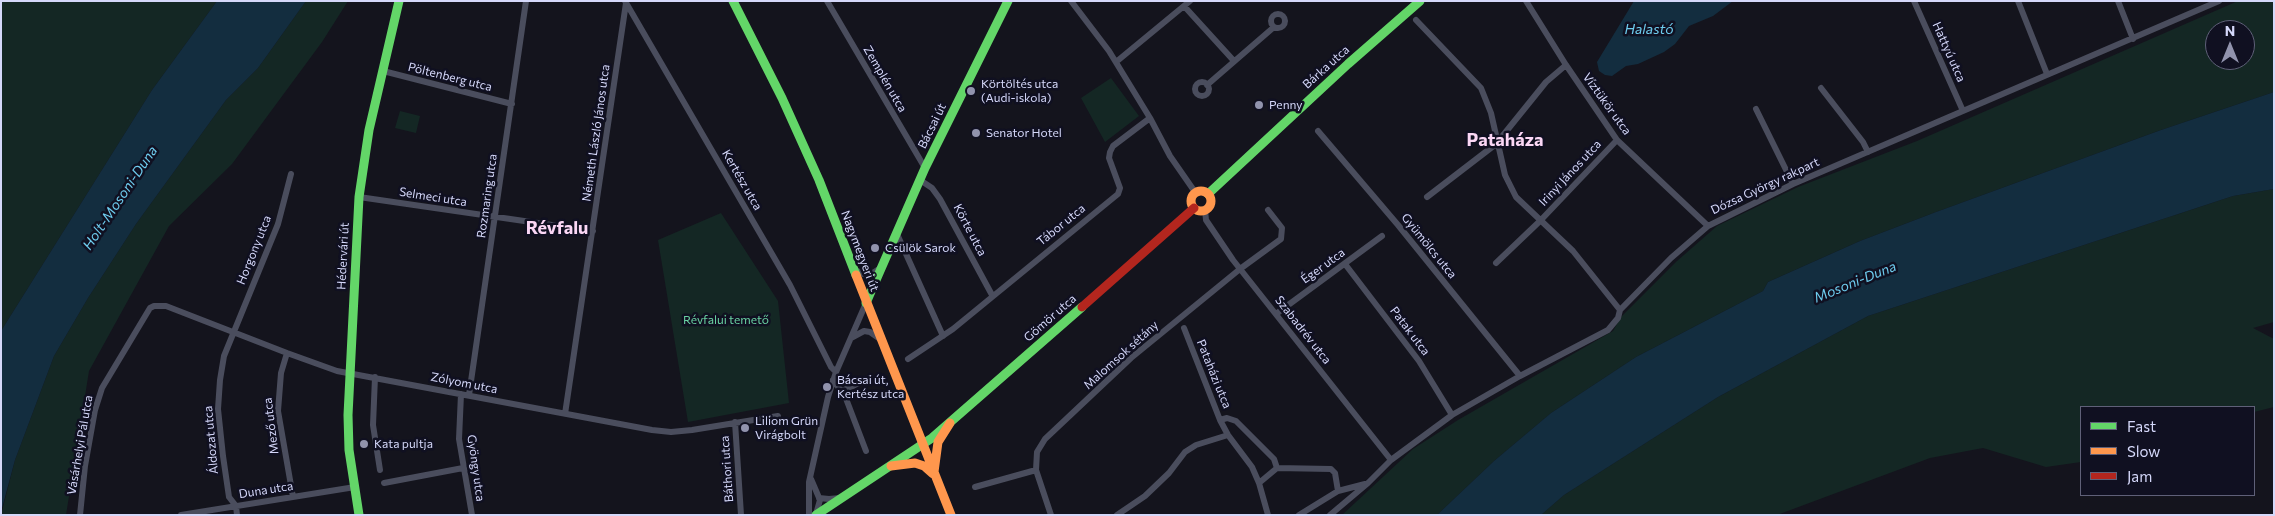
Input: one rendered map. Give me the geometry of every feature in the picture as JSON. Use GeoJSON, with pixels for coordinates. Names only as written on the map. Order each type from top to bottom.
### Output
{"type":"FeatureCollection","features":[{"type":"Feature","properties":{"kind":"street","name":"Hédervári út"},"geometry":{"type":"LineString","coordinates":[[359,515],[348,433],[349,372],[359,197],[369,130],[399,1]]}},
{"type":"Feature","properties":{"kind":"street","name":"Rozmaring utca"},"geometry":{"type":"LineString","coordinates":[[469,395],[526,1]]}},
{"type":"Feature","properties":{"kind":"street","name":"Nagymegyeri út"},"geometry":{"type":"LineString","coordinates":[[732,1],[782,98],[819,180],[880,340],[951,515]]}},
{"type":"Feature","properties":{"kind":"street","name":"Zemplén utca"},"geometry":{"type":"LineString","coordinates":[[827,1],[926,168]]}},
{"type":"Feature","properties":{"kind":"street","name":"Bácsai út"},"geometry":{"type":"LineString","coordinates":[[809,515],[808,489],[836,372],[920,180],[985,44],[1008,1]]}},
{"type":"Feature","properties":{"kind":"street"},"geometry":{"type":"LineString","coordinates":[[1071,1],[1093,28],[1116,62],[1150,118],[1170,156],[1195,192]]}},
{"type":"Feature","properties":{"kind":"street","name":"Bárka utca"},"geometry":{"type":"LineString","coordinates":[[1208,194],[1348,64],[1420,1]]}},
{"type":"Feature","properties":{"kind":"street","name":"Hattyú utca"},"geometry":{"type":"LineString","coordinates":[[1914,1],[1963,111]]}},
{"type":"Feature","properties":{"kind":"street"},"geometry":{"type":"LineString","coordinates":[[2018,1],[2047,74]]}},
{"type":"Feature","properties":{"kind":"street"},"geometry":{"type":"LineString","coordinates":[[2118,1],[2133,39]]}},
{"type":"Feature","properties":{"kind":"street","name":"Németh László János utca"},"geometry":{"type":"LineString","coordinates":[[565,414],[626,2]]}},
{"type":"Feature","properties":{"kind":"street","name":"Kertész utca"},"geometry":{"type":"LineString","coordinates":[[626,2],[787,278],[836,372]]}},
{"type":"Feature","properties":{"kind":"street","name":"Víztükör utca"},"geometry":{"type":"LineString","coordinates":[[1527,2],[1566,65],[1617,140],[1708,226]]}},
{"type":"Feature","properties":{"kind":"street","name":"Dózsa György rakpart"},"geometry":{"type":"LineString","coordinates":[[1330,515],[1368,483],[1391,460],[1452,415],[1520,376],[1608,330],[1618,318],[1620,310],[1671,258],[1708,226],[1793,184],[2218,2]]}},
{"type":"Feature","properties":{"kind":"street"},"geometry":{"type":"LineString","coordinates":[[1116,62],[1187,4],[1234,61]]}},
{"type":"Feature","properties":{"kind":"street","name":"Irinyi János utca"},"geometry":{"type":"LineString","coordinates":[[1416,20],[1481,88],[1491,113],[1504,175],[1516,197],[1572,251],[1620,310]]}},
{"type":"Feature","properties":{"kind":"street"},"geometry":{"type":"LineString","coordinates":[[1207,85],[1274,27]]}},
{"type":"Feature","properties":{"kind":"street"},"geometry":{"type":"LineString","coordinates":[[1427,197],[1496,144],[1546,82],[1566,65]]}},
{"type":"Feature","properties":{"kind":"street","name":"Pöltenberg utca"},"geometry":{"type":"LineString","coordinates":[[383,71],[512,104]]}},
{"type":"Feature","properties":{"kind":"street"},"geometry":{"type":"LineString","coordinates":[[1821,88],[1863,142],[1868,152]]}},
{"type":"Feature","properties":{"kind":"street"},"geometry":{"type":"LineString","coordinates":[[1756,108],[1793,184]]}},
{"type":"Feature","properties":{"kind":"street","name":"Tábor utca"},"geometry":{"type":"LineString","coordinates":[[908,359],[943,336],[1118,194],[1120,188],[1109,158],[1110,152],[1113,146],[1150,118]]}},
{"type":"Feature","properties":{"kind":"street","name":"Gyümölcs utca"},"geometry":{"type":"LineString","coordinates":[[1318,131],[1398,225],[1520,376]]}},
{"type":"Feature","properties":{"kind":"street","name":"Irinyi János utca"},"geometry":{"type":"LineString","coordinates":[[1496,263],[1540,221],[1617,140]]}},
{"type":"Feature","properties":{"kind":"street","name":"Horgony utca"},"geometry":{"type":"LineString","coordinates":[[234,333],[278,224],[291,174]]}},
{"type":"Feature","properties":{"kind":"street","name":"Körte utca"},"geometry":{"type":"LineString","coordinates":[[920,180],[927,184],[940,199],[992,295]]}},
{"type":"Feature","properties":{"kind":"street"},"geometry":{"type":"LineString","coordinates":[[1202,191],[1208,194],[1211,202],[1206,210],[1198,211],[1194,208],[1190,201],[1195,192],[1202,191]]}},
{"type":"Feature","properties":{"kind":"street","name":"Selmeci utca"},"geometry":{"type":"LineString","coordinates":[[359,197],[593,231]]}},
{"type":"Feature","properties":{"kind":"street","name":"Gömör utca"},"geometry":{"type":"LineString","coordinates":[[816,515],[923,445],[1194,208]]}},
{"type":"Feature","properties":{"kind":"street","name":"Szabadrév utca"},"geometry":{"type":"LineString","coordinates":[[1206,210],[1206,220],[1240,269],[1391,460]]}},
{"type":"Feature","properties":{"kind":"street","name":"Malomsok sétány"},"geometry":{"type":"LineString","coordinates":[[1036,470],[1037,452],[1046,440],[1131,358],[1240,269],[1281,239],[1282,228],[1268,210]]}},
{"type":"Feature","properties":{"kind":"street"},"geometry":{"type":"LineString","coordinates":[[897,234],[943,336]]}},
{"type":"Feature","properties":{"kind":"street","name":"Éger utca"},"geometry":{"type":"LineString","coordinates":[[1276,314],[1382,236]]}},
{"type":"Feature","properties":{"kind":"street"},"geometry":{"type":"LineString","coordinates":[[851,264],[856,271],[868,276],[875,273],[883,265]]}},
{"type":"Feature","properties":{"kind":"street","name":"Patak utca"},"geometry":{"type":"LineString","coordinates":[[1344,264],[1419,361],[1452,415]]}},
{"type":"Feature","properties":{"kind":"street","name":"Zólyom utca"},"geometry":{"type":"LineString","coordinates":[[154,306],[166,306],[337,371],[565,414],[671,432],[778,416]]}},
{"type":"Feature","properties":{"kind":"street","name":"Vásárhelyi Pál utca"},"geometry":{"type":"LineString","coordinates":[[80,515],[95,410],[102,388],[150,308],[154,306]]}},
{"type":"Feature","properties":{"kind":"street","name":"Pataházi utca"},"geometry":{"type":"LineString","coordinates":[[1184,328],[1220,420],[1227,418],[1236,421],[1274,459],[1277,468]]}},
{"type":"Feature","properties":{"kind":"street"},"geometry":{"type":"LineString","coordinates":[[850,339],[864,331],[870,332],[880,340]]}},
{"type":"Feature","properties":{"kind":"street","name":"Áldozat utca"},"geometry":{"type":"LineString","coordinates":[[234,333],[224,356],[218,409],[230,498],[236,506],[238,515]]}},
{"type":"Feature","properties":{"kind":"street","name":"Mező utca"},"geometry":{"type":"LineString","coordinates":[[287,353],[281,373],[278,411],[292,498]]}},
{"type":"Feature","properties":{"kind":"street"},"geometry":{"type":"LineString","coordinates":[[375,377],[373,425],[380,470]]}},
{"type":"Feature","properties":{"kind":"street"},"geometry":{"type":"LineString","coordinates":[[842,391],[870,378]]}},
{"type":"Feature","properties":{"kind":"street"},"geometry":{"type":"LineString","coordinates":[[833,380],[842,391],[866,451]]}},
{"type":"Feature","properties":{"kind":"street","name":"Gyöngy utca"},"geometry":{"type":"LineString","coordinates":[[461,394],[460,439],[463,468],[472,515]]}},
{"type":"Feature","properties":{"kind":"street"},"geometry":{"type":"LineString","coordinates":[[1220,420],[1228,435],[1252,467],[1259,483],[1268,515]]}},
{"type":"Feature","properties":{"kind":"street","name":"Báthori utca"},"geometry":{"type":"LineString","coordinates":[[735,422],[741,515]]}},
{"type":"Feature","properties":{"kind":"street"},"geometry":{"type":"LineString","coordinates":[[935,476],[938,442],[950,423]]}},
{"type":"Feature","properties":{"kind":"street"},"geometry":{"type":"LineString","coordinates":[[1117,515],[1145,496],[1185,452],[1196,445],[1228,435]]}},
{"type":"Feature","properties":{"kind":"street"},"geometry":{"type":"LineString","coordinates":[[892,466],[904,463],[919,464],[935,476]]}},
{"type":"Feature","properties":{"kind":"street"},"geometry":{"type":"LineString","coordinates":[[384,483],[463,468]]}},
{"type":"Feature","properties":{"kind":"street"},"geometry":{"type":"LineString","coordinates":[[1259,483],[1277,468],[1331,469],[1335,473],[1338,491]]}},
{"type":"Feature","properties":{"kind":"street"},"geometry":{"type":"LineString","coordinates":[[974,487],[1036,470],[1051,515]]}},
{"type":"Feature","properties":{"kind":"street"},"geometry":{"type":"LineString","coordinates":[[811,476],[819,498],[820,506],[816,515]]}},
{"type":"Feature","properties":{"kind":"street"},"geometry":{"type":"LineString","coordinates":[[1299,515],[1338,491],[1368,483]]}},
{"type":"Feature","properties":{"kind":"street","name":"Duna utca"},"geometry":{"type":"LineString","coordinates":[[181,515],[355,487]]}},
{"type":"Feature","properties":{"kind":"street"},"geometry":{"type":"LineString","coordinates":[[819,498],[840,498]]}},
{"type":"Feature","properties":{"kind":"green space"},"geometry":{"type":"Polygon","coordinates":[[[1,1],[217,1],[152,90],[1,331],[1,1]]]}},
{"type":"Feature","properties":{"kind":"green space"},"geometry":{"type":"Polygon","coordinates":[[[306,1],[348,1],[322,42],[232,164],[169,226],[89,371],[66,515],[1,515],[15,460],[54,356],[88,298],[136,224],[226,100],[258,68],[306,1]]]}},
{"type":"Feature","properties":{"kind":"green space"},"geometry":{"type":"Polygon","coordinates":[[[2238,1],[2274,1],[2274,92],[2161,130],[1936,212],[1860,241],[1768,282],[1763,291],[1636,357],[1551,413],[1494,461],[1437,515],[1342,515],[1413,449],[1458,420],[1613,331],[1621,317],[1677,261],[1717,226],[1798,187],[1917,141],[2238,1]]]}},
{"type":"Feature","properties":{"kind":"green space"},"geometry":{"type":"Polygon","coordinates":[[[1111,78],[1139,116],[1105,142],[1081,98],[1111,78]]]}},
{"type":"Feature","properties":{"kind":"green space"},"geometry":{"type":"Polygon","coordinates":[[[400,111],[420,116],[416,133],[395,128],[400,111]]]}},
{"type":"Feature","properties":{"kind":"green space"},"geometry":{"type":"Polygon","coordinates":[[[2274,189],[2274,322],[2253,328],[2274,339],[2274,407],[2255,412],[2255,406],[2080,406],[2080,462],[2046,467],[1983,448],[1930,458],[1777,515],[1541,515],[1564,495],[1718,397],[1868,316],[2233,196],[2274,189]]]}},
{"type":"Feature","properties":{"kind":"green space","name":"Révfalui temető"},"geometry":{"type":"Polygon","coordinates":[[[721,213],[778,301],[789,403],[688,422],[658,240],[721,213]]]}},
{"type":"Feature","properties":{"kind":"water","name":"Holt-Mosoni-Duna"},"geometry":{"type":"Polygon","coordinates":[[[217,1],[306,1],[258,68],[226,100],[136,224],[88,298],[54,356],[15,460],[1,512],[1,331],[152,90],[217,1]]]}},
{"type":"Feature","properties":{"kind":"water","name":"Halastó"},"geometry":{"type":"Polygon","coordinates":[[[1634,1],[1733,1],[1713,16],[1689,26],[1675,44],[1664,52],[1638,64],[1626,66],[1612,76],[1605,75],[1599,71],[1597,62],[1634,1]]]}},
{"type":"Feature","properties":{"kind":"water","name":"Mosoni-Duna"},"geometry":{"type":"Polygon","coordinates":[[[2274,92],[2274,189],[2233,196],[1868,316],[1718,397],[1564,495],[1541,515],[1437,515],[1494,461],[1551,413],[1636,357],[1763,291],[1768,282],[1860,241],[1936,212],[2161,130],[2274,92]]]}},
{"type":"Feature","properties":{"kind":"traffic: fast"},"geometry":{"type":"LineString","coordinates":[[359,515],[349,450],[348,415],[359,197],[369,130],[399,1]]}},
{"type":"Feature","properties":{"kind":"traffic: fast"},"geometry":{"type":"LineString","coordinates":[[733,1],[782,98],[819,180],[856,275]]}},
{"type":"Feature","properties":{"kind":"traffic: fast"},"geometry":{"type":"LineString","coordinates":[[866,303],[925,168],[1008,1]]}},
{"type":"Feature","properties":{"kind":"traffic: fast"},"geometry":{"type":"LineString","coordinates":[[1208,194],[1348,64],[1420,1]]}},
{"type":"Feature","properties":{"kind":"traffic: fast"},"geometry":{"type":"LineString","coordinates":[[816,515],[932,438],[1082,307]]}},
{"type":"Feature","properties":{"kind":"traffic: slow"},"geometry":{"type":"LineString","coordinates":[[1201,191],[1208,194],[1211,201],[1208,208],[1201,211],[1194,208],[1191,201],[1194,194],[1201,191]]}},
{"type":"Feature","properties":{"kind":"traffic: slow"},"geometry":{"type":"LineString","coordinates":[[856,275],[951,515]]}},
{"type":"Feature","properties":{"kind":"traffic: slow"},"geometry":{"type":"LineString","coordinates":[[934,472],[938,442],[950,423]]}},
{"type":"Feature","properties":{"kind":"traffic: slow"},"geometry":{"type":"LineString","coordinates":[[891,466],[915,463],[924,466],[933,474]]}},
{"type":"Feature","properties":{"kind":"traffic: jam"},"geometry":{"type":"LineString","coordinates":[[1082,307],[1194,208]]}},
{"type":"Feature","properties":{"kind":"place","name":"Körtöltés utca (Audi-iskola)"},"geometry":{"type":"Point","coordinates":[971,91]}},
{"type":"Feature","properties":{"kind":"place","name":"Penny"},"geometry":{"type":"Point","coordinates":[1259,105]}},
{"type":"Feature","properties":{"kind":"place","name":"Senator Hotel"},"geometry":{"type":"Point","coordinates":[976,133]}},
{"type":"Feature","properties":{"kind":"place","name":"Csülök Sarok"},"geometry":{"type":"Point","coordinates":[875,248]}},
{"type":"Feature","properties":{"kind":"place","name":"Bácsai út, Kertész utca"},"geometry":{"type":"Point","coordinates":[827,387]}},
{"type":"Feature","properties":{"kind":"place","name":"Liliom Grün Virágbolt"},"geometry":{"type":"Point","coordinates":[745,428]}},
{"type":"Feature","properties":{"kind":"place","name":"Kata pultja"},"geometry":{"type":"Point","coordinates":[364,444]}},
{"type":"Feature","properties":{"kind":"district","name":"Pataháza"},"geometry":{"type":"Point","coordinates":[1505,140]}},
{"type":"Feature","properties":{"kind":"district","name":"Révfalu"},"geometry":{"type":"Point","coordinates":[557,228]}}]}
